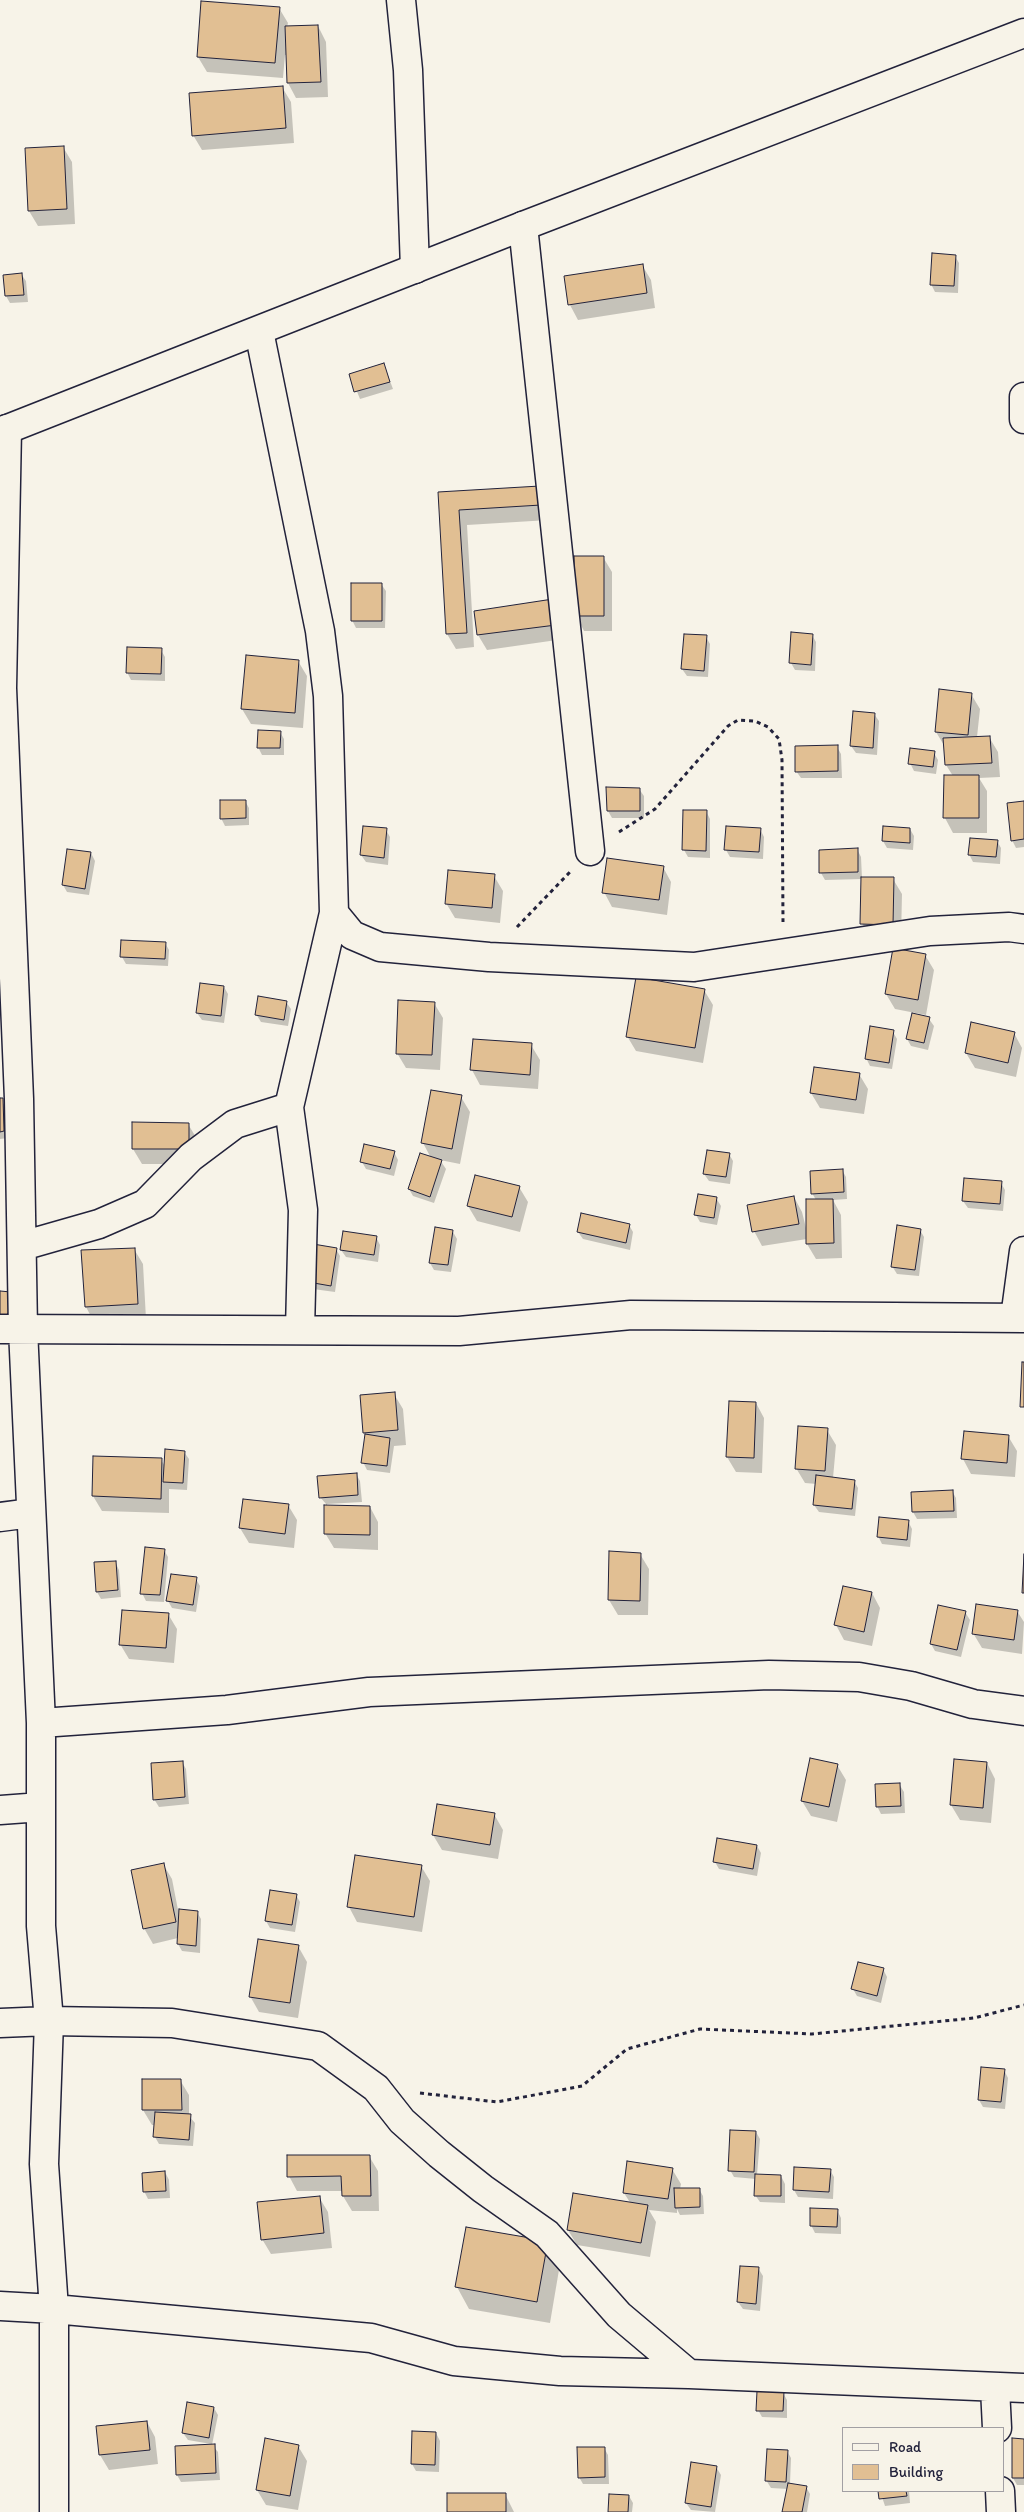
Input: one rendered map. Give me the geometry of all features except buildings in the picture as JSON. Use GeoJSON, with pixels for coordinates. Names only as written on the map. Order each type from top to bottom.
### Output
{"type":"FeatureCollection","features":[{"type":"Feature","properties":{"kind":"street"},"geometry":{"type":"LineString","coordinates":[[400,0],[408,70],[415,269]]}},
{"type":"Feature","properties":{"kind":"street"},"geometry":{"type":"LineString","coordinates":[[54,2512],[54,2309],[44,2164],[49,2021],[42,1926],[41,1723],[31,1513],[12,1329],[22,1246],[19,1099],[2,688],[3,431],[523,226],[1024,33]]}},
{"type":"Feature","properties":{"kind":"street"},"geometry":{"type":"LineString","coordinates":[[523,226],[590,851]]}},
{"type":"Feature","properties":{"kind":"street"},"geometry":{"type":"LineString","coordinates":[[259,331],[320,632],[328,696],[334,913],[289,1107],[303,1210],[300,1330]]}},
{"type":"Feature","properties":{"kind":"street"},"geometry":{"type":"LineString","coordinates":[[1024,397],[1024,419]]}},
{"type":"Feature","properties":{"kind":"street"},"geometry":{"type":"LineString","coordinates":[[334,913],[352,934],[380,947],[489,957],[694,967],[930,931],[1009,926],[1024,929]]}},
{"type":"Feature","properties":{"kind":"street"},"geometry":{"type":"LineString","coordinates":[[22,1246],[99,1224],[145,1204],[190,1156],[235,1124],[289,1107]]}},
{"type":"Feature","properties":{"kind":"street"},"geometry":{"type":"LineString","coordinates":[[12,1329],[459,1330],[631,1314],[1020,1318],[1024,1251]]}},
{"type":"Feature","properties":{"kind":"street"},"geometry":{"type":"LineString","coordinates":[[0,1517],[31,1513]]}},
{"type":"Feature","properties":{"kind":"street"},"geometry":{"type":"LineString","coordinates":[[41,1723],[227,1710],[369,1692],[769,1675],[859,1677],[911,1686],[973,1704],[1024,1711]]}},
{"type":"Feature","properties":{"kind":"street"},"geometry":{"type":"LineString","coordinates":[[0,1810],[41,1807]]}},
{"type":"Feature","properties":{"kind":"street"},"geometry":{"type":"LineString","coordinates":[[0,2023],[49,2021],[172,2023],[318,2046],[376,2088],[402,2121],[483,2189],[547,2234],[619,2315],[689,2374]]}},
{"type":"Feature","properties":{"kind":"street"},"geometry":{"type":"LineString","coordinates":[[0,2306],[54,2309],[371,2338],[454,2361],[560,2371],[689,2374],[1024,2388]]}},
{"type":"Feature","properties":{"kind":"street"},"geometry":{"type":"LineString","coordinates":[[996,2388],[997,2427]]}},
{"type":"Feature","properties":{"kind":"street"},"geometry":{"type":"LineString","coordinates":[[1000,2492],[1001,2512]]}},
{"type":"Feature","properties":{"kind":"path"},"geometry":{"type":"LineString","coordinates":[[489,957],[590,851],[655,809],[728,726],[738,720],[756,720],[768,727],[779,739],[782,760],[784,953]]}},
{"type":"Feature","properties":{"kind":"path"},"geometry":{"type":"LineString","coordinates":[[376,2088],[497,2102],[582,2086],[628,2049],[700,2029],[812,2034],[974,2018],[1024,2005]]}}]}
